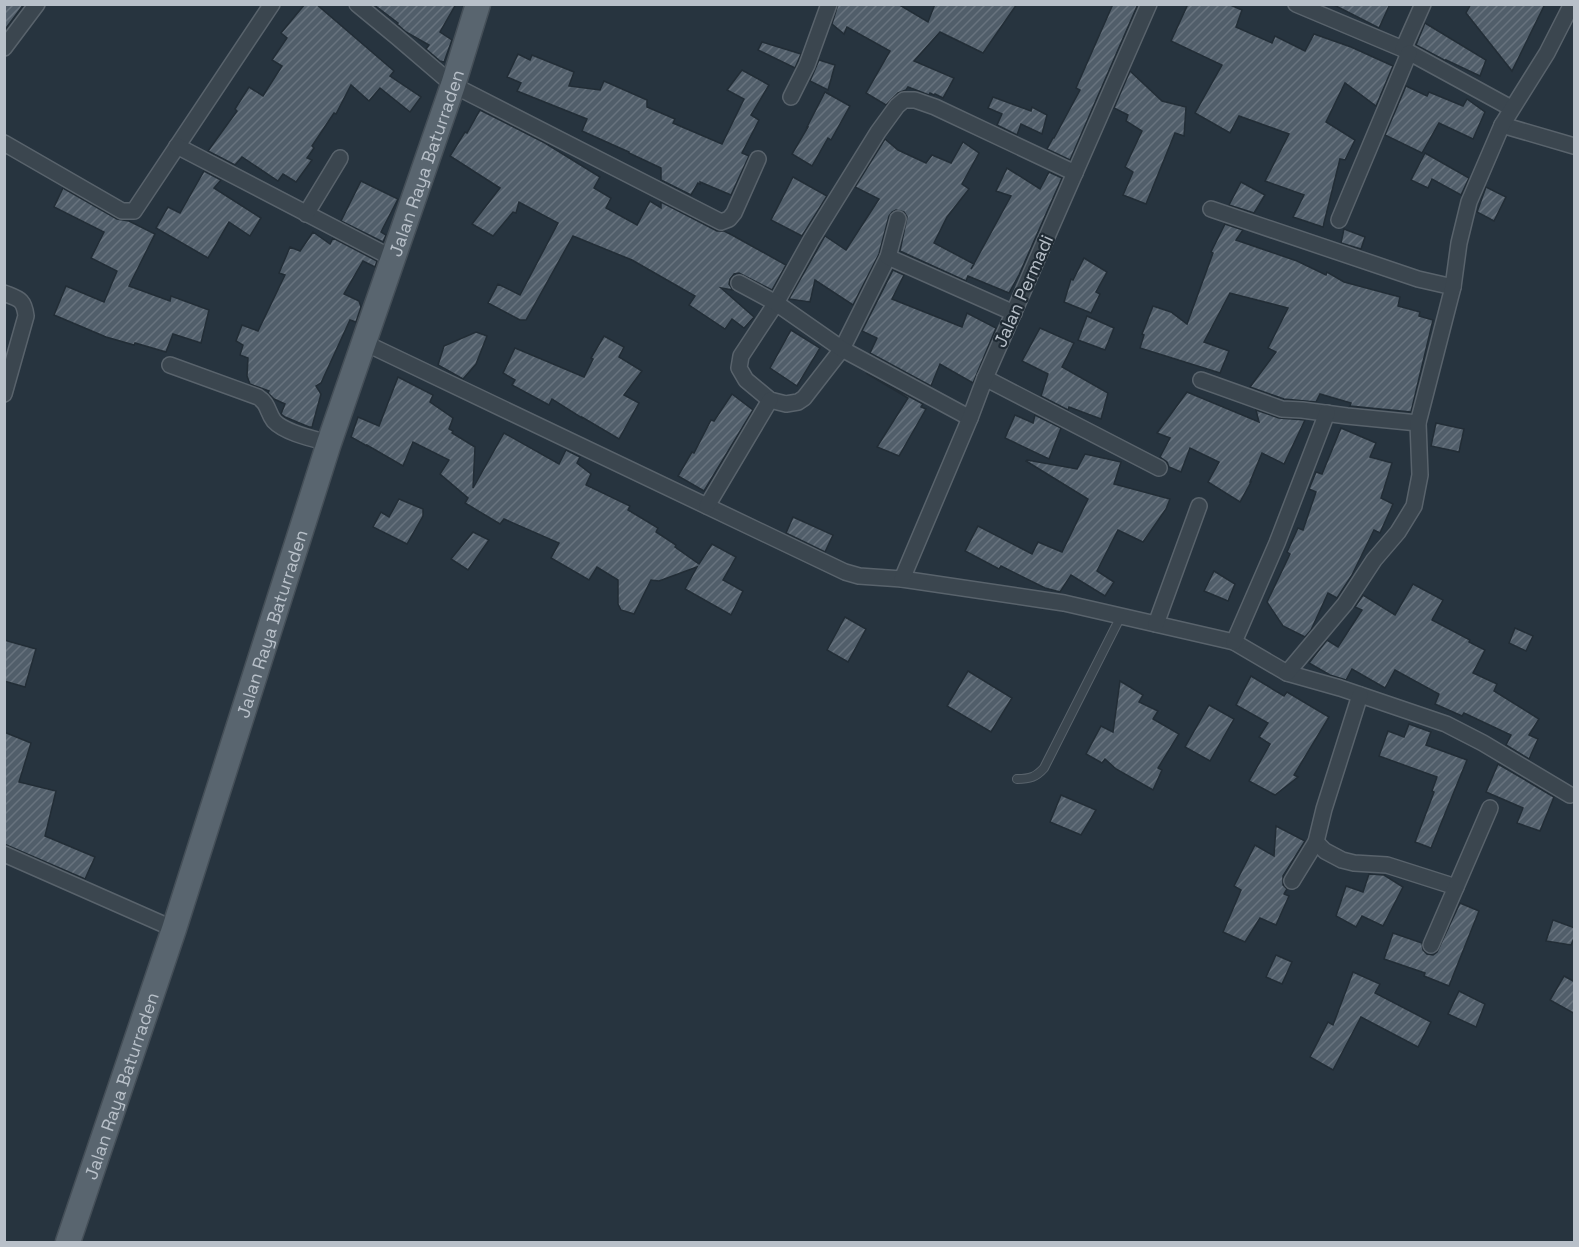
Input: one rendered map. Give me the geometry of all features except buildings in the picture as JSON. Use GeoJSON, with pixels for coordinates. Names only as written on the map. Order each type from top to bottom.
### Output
{"type":"FeatureCollection","features":[{"type":"Feature","properties":{"kind":"main road","name":"Jalan Raya Baturraden"},"geometry":{"type":"LineString","coordinates":[[68,1242],[174,929],[329,444],[453,85],[478,4]]}},
{"type":"Feature","properties":{"kind":"street"},"geometry":{"type":"LineString","coordinates":[[4,48],[37,4]]}},
{"type":"Feature","properties":{"kind":"street"},"geometry":{"type":"LineString","coordinates":[[4,143],[122,211],[134,211],[272,4]]}},
{"type":"Feature","properties":{"kind":"street"},"geometry":{"type":"LineString","coordinates":[[357,4],[453,85],[721,222],[729,219],[734,213],[758,159]]}},
{"type":"Feature","properties":{"kind":"street"},"geometry":{"type":"LineString","coordinates":[[791,98],[807,65],[829,4]]}},
{"type":"Feature","properties":{"kind":"street","name":"Jalan Permadi"},"geometry":{"type":"LineString","coordinates":[[902,579],[985,378],[1149,4]]}},
{"type":"Feature","properties":{"kind":"street"},"geometry":{"type":"LineString","coordinates":[[1296,4],[1406,51],[1511,108]]}},
{"type":"Feature","properties":{"kind":"street"},"geometry":{"type":"LineString","coordinates":[[1339,220],[1423,4]]}},
{"type":"Feature","properties":{"kind":"street"},"geometry":{"type":"LineString","coordinates":[[1287,673],[1345,604],[1374,560],[1398,532],[1414,506],[1420,475],[1409,423],[1453,287],[1459,243],[1469,202],[1502,125],[1547,53],[1572,4]]}},
{"type":"Feature","properties":{"kind":"street"},"geometry":{"type":"LineString","coordinates":[[898,219],[888,257],[842,349],[804,398],[786,405],[770,400],[746,380],[739,368],[741,356],[776,303],[811,240],[878,132],[904,100],[915,100],[935,107],[1075,173]]}},
{"type":"Feature","properties":{"kind":"street"},"geometry":{"type":"LineString","coordinates":[[1502,125],[1575,146]]}},
{"type":"Feature","properties":{"kind":"street"},"geometry":{"type":"LineString","coordinates":[[177,146],[394,259]]}},
{"type":"Feature","properties":{"kind":"street"},"geometry":{"type":"LineString","coordinates":[[306,214],[340,158]]}},
{"type":"Feature","properties":{"kind":"street"},"geometry":{"type":"LineString","coordinates":[[1212,209],[1423,281],[1453,287]]}},
{"type":"Feature","properties":{"kind":"street"},"geometry":{"type":"LineString","coordinates":[[888,257],[1014,313]]}},
{"type":"Feature","properties":{"kind":"street"},"geometry":{"type":"LineString","coordinates":[[739,283],[776,303],[842,349],[970,418]]}},
{"type":"Feature","properties":{"kind":"street"},"geometry":{"type":"LineString","coordinates":[[4,293],[21,301],[25,306],[26,316],[4,394]]}},
{"type":"Feature","properties":{"kind":"street"},"geometry":{"type":"LineString","coordinates":[[365,343],[845,572],[859,576],[902,579],[1064,603],[1234,642],[1287,673],[1446,724],[1570,795]]}},
{"type":"Feature","properties":{"kind":"street"},"geometry":{"type":"LineString","coordinates":[[170,365],[258,397],[267,405],[273,419],[278,424],[329,444]]}},
{"type":"Feature","properties":{"kind":"street"},"geometry":{"type":"LineString","coordinates":[[985,378],[1159,468]]}},
{"type":"Feature","properties":{"kind":"street"},"geometry":{"type":"LineString","coordinates":[[1201,380],[1282,409],[1409,423]]}},
{"type":"Feature","properties":{"kind":"street"},"geometry":{"type":"LineString","coordinates":[[706,506],[770,400]]}},
{"type":"Feature","properties":{"kind":"street"},"geometry":{"type":"LineString","coordinates":[[1234,642],[1277,543],[1327,413]]}},
{"type":"Feature","properties":{"kind":"street"},"geometry":{"type":"LineString","coordinates":[[1156,624],[1199,506]]}},
{"type":"Feature","properties":{"kind":"street"},"geometry":{"type":"LineString","coordinates":[[1292,881],[1316,842],[1360,695]]}},
{"type":"Feature","properties":{"kind":"street"},"geometry":{"type":"LineString","coordinates":[[1431,945],[1490,808]]}},
{"type":"Feature","properties":{"kind":"street"},"geometry":{"type":"LineString","coordinates":[[1316,842],[1325,851],[1342,860],[1387,865],[1456,887]]}},
{"type":"Feature","properties":{"kind":"street"},"geometry":{"type":"LineString","coordinates":[[4,854],[174,929]]}},
{"type":"Feature","properties":{"kind":"lane"},"geometry":{"type":"LineString","coordinates":[[1017,779],[1036,776],[1044,768],[1122,616]]}}]}
